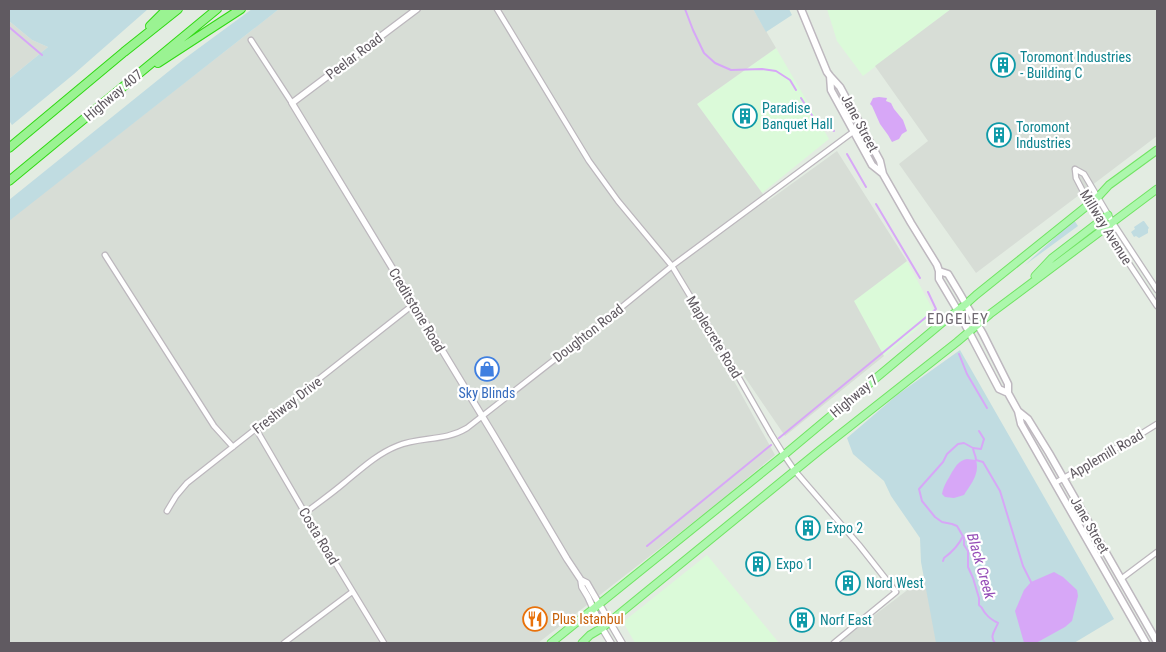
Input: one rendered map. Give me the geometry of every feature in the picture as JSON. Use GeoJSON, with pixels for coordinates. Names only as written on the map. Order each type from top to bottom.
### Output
{"type":"FeatureCollection","features":[{"type":"Feature","properties":{"kind":"highway"},"geometry":{"type":"LineString","coordinates":[[124,52],[167,9]]}},
{"type":"Feature","properties":{"kind":"highway","name":"Highway 407"},"geometry":{"type":"LineString","coordinates":[[9,148],[178,9]]}},
{"type":"Feature","properties":{"kind":"highway","name":"Highway 407"},"geometry":{"type":"LineString","coordinates":[[9,181],[217,9]]}},
{"type":"Feature","properties":{"kind":"highway"},"geometry":{"type":"LineString","coordinates":[[123,86],[241,9]]}},
{"type":"Feature","properties":{"kind":"main road","name":"Jane Street"},"geometry":{"type":"LineString","coordinates":[[801,9],[830,76],[840,87],[880,161],[883,174],[939,271],[939,279],[1000,389],[1008,393]]}},
{"type":"Feature","properties":{"kind":"main road","name":"Jane Street"},"geometry":{"type":"LineString","coordinates":[[830,76],[831,90],[872,165],[883,174]]}},
{"type":"Feature","properties":{"kind":"main road","name":"Highway 7"},"geometry":{"type":"LineString","coordinates":[[551,643],[1098,197],[1110,185],[1157,150]]}},
{"type":"Feature","properties":{"kind":"main road","name":"Highway 7"},"geometry":{"type":"LineString","coordinates":[[582,643],[1024,288],[1157,189]]}},
{"type":"Feature","properties":{"kind":"main road"},"geometry":{"type":"LineString","coordinates":[[1024,288],[1052,258],[1108,215]]}},
{"type":"Feature","properties":{"kind":"main road","name":"Jane Street"},"geometry":{"type":"LineString","coordinates":[[939,271],[948,274],[978,325],[1008,384],[1008,393],[1018,411],[1021,424],[1146,643]]}},
{"type":"Feature","properties":{"kind":"main road","name":"Jane Street"},"geometry":{"type":"LineString","coordinates":[[1018,411],[1028,419],[1049,453],[1157,642]]}},
{"type":"Feature","properties":{"kind":"street","name":"Peelar Road"},"geometry":{"type":"LineString","coordinates":[[292,103],[417,9]]}},
{"type":"Feature","properties":{"kind":"street","name":"Maplecrete Road"},"geometry":{"type":"LineString","coordinates":[[497,9],[589,161],[618,201],[672,266],[766,426],[795,471],[859,545],[896,592],[834,643]]}},
{"type":"Feature","properties":{"kind":"street","name":"Creditstone Road"},"geometry":{"type":"LineString","coordinates":[[251,40],[292,103],[567,559],[581,580],[587,583],[602,628],[611,643]]}},
{"type":"Feature","properties":{"kind":"street","name":"Doughton Road"},"geometry":{"type":"LineString","coordinates":[[305,514],[374,458],[395,446],[416,440],[438,439],[454,435],[467,428],[672,266],[861,126]]}},
{"type":"Feature","properties":{"kind":"street","name":"Millway Avenue"},"geometry":{"type":"LineString","coordinates":[[1157,290],[1113,223],[1084,174],[1075,169],[1076,178],[1089,203],[1157,306]]}},
{"type":"Feature","properties":{"kind":"street"},"geometry":{"type":"LineString","coordinates":[[105,255],[214,426],[233,447]]}},
{"type":"Feature","properties":{"kind":"street","name":"Freshway Drive"},"geometry":{"type":"LineString","coordinates":[[167,511],[187,483],[414,304]]}},
{"type":"Feature","properties":{"kind":"street","name":"Applemill Road"},"geometry":{"type":"LineString","coordinates":[[1055,483],[1136,438],[1157,424]]}},
{"type":"Feature","properties":{"kind":"street","name":"Costa Road"},"geometry":{"type":"LineString","coordinates":[[256,428],[305,514],[384,643]]}},
{"type":"Feature","properties":{"kind":"street"},"geometry":{"type":"LineString","coordinates":[[1121,579],[1157,552]]}},
{"type":"Feature","properties":{"kind":"street"},"geometry":{"type":"LineString","coordinates":[[284,643],[352,592]]}},
{"type":"Feature","properties":{"kind":"street","name":"Creditstone Road"},"geometry":{"type":"LineString","coordinates":[[596,606],[610,621],[622,643]]}},
{"type":"Feature","properties":{"kind":"shaded area"},"geometry":{"type":"Polygon","coordinates":[[[9,9],[148,9],[12,125],[9,123],[9,79],[48,47],[32,40],[9,21],[9,9]]]}},
{"type":"Feature","properties":{"kind":"shaded area"},"geometry":{"type":"Polygon","coordinates":[[[252,9],[279,9],[9,221],[9,200],[184,59],[252,9]]]}},
{"type":"Feature","properties":{"kind":"shaded area"},"geometry":{"type":"Polygon","coordinates":[[[279,9],[753,9],[776,48],[697,104],[768,201],[837,151],[907,261],[854,301],[884,356],[785,436],[725,348],[719,354],[775,455],[708,511],[538,643],[9,643],[9,220],[279,9]]]}},
{"type":"Feature","properties":{"kind":"shaded area"},"geometry":{"type":"Polygon","coordinates":[[[753,9],[789,9],[792,15],[766,32],[753,9]]]}},
{"type":"Feature","properties":{"kind":"shaded area"},"geometry":{"type":"Polygon","coordinates":[[[827,9],[951,9],[863,76],[837,41],[827,9]]]}},
{"type":"Feature","properties":{"kind":"shaded area"},"geometry":{"type":"Polygon","coordinates":[[[951,9],[1157,9],[1157,136],[976,273],[899,164],[928,141],[875,66],[951,9]]]}},
{"type":"Feature","properties":{"kind":"shaded area"},"geometry":{"type":"Polygon","coordinates":[[[9,21],[32,40],[48,47],[9,79],[9,21]]]}},
{"type":"Feature","properties":{"kind":"shaded area"},"geometry":{"type":"Polygon","coordinates":[[[776,48],[829,139],[762,193],[697,104],[776,48]]]}},
{"type":"Feature","properties":{"kind":"shaded area"},"geometry":{"type":"Polygon","coordinates":[[[873,98],[887,98],[886,101],[891,103],[903,120],[907,131],[899,139],[892,142],[870,104],[873,98]]]}},
{"type":"Feature","properties":{"kind":"shaded area"},"geometry":{"type":"Polygon","coordinates":[[[1074,220],[1078,226],[1025,265],[1074,220]]]}},
{"type":"Feature","properties":{"kind":"shaded area"},"geometry":{"type":"Polygon","coordinates":[[[1143,221],[1149,228],[1148,233],[1139,238],[1134,237],[1131,232],[1135,229],[1134,227],[1143,221]]]}},
{"type":"Feature","properties":{"kind":"shaded area"},"geometry":{"type":"Polygon","coordinates":[[[907,261],[935,314],[884,356],[853,301],[907,261]]]}},
{"type":"Feature","properties":{"kind":"shaded area"},"geometry":{"type":"Polygon","coordinates":[[[960,350],[1114,619],[1074,643],[936,643],[921,562],[920,538],[891,496],[884,481],[853,454],[847,438],[897,395],[960,350]]]}},
{"type":"Feature","properties":{"kind":"shaded area"},"geometry":{"type":"Polygon","coordinates":[[[967,459],[976,460],[977,470],[972,483],[964,495],[954,498],[945,497],[942,494],[952,472],[960,462],[967,459]]]}},
{"type":"Feature","properties":{"kind":"shaded area"},"geometry":{"type":"Polygon","coordinates":[[[707,555],[779,643],[635,643],[623,622],[707,555]]]}},
{"type":"Feature","properties":{"kind":"shaded area"},"geometry":{"type":"Polygon","coordinates":[[[1054,572],[1063,577],[1077,590],[1078,596],[1072,621],[1036,643],[1024,643],[1015,611],[1024,590],[1031,582],[1054,572]]]}},
{"type":"Feature","properties":{"kind":"shaded area"},"geometry":{"type":"Polygon","coordinates":[[[932,573],[943,643],[838,643],[914,585],[932,573]]]}},
{"type":"Feature","properties":{"kind":"waterway","name":"Black Creek"},"geometry":{"type":"LineString","coordinates":[[685,9],[704,53],[715,63],[731,70],[762,69],[776,71],[790,80],[796,90]]}},
{"type":"Feature","properties":{"kind":"waterway"},"geometry":{"type":"LineString","coordinates":[[9,27],[42,55]]}},
{"type":"Feature","properties":{"kind":"waterway","name":"Black Creek"},"geometry":{"type":"LineString","coordinates":[[801,98],[815,120],[821,126],[829,127],[834,131]]}},
{"type":"Feature","properties":{"kind":"waterway","name":"Black Creek"},"geometry":{"type":"LineString","coordinates":[[847,154],[866,187]]}},
{"type":"Feature","properties":{"kind":"waterway","name":"Black Creek"},"geometry":{"type":"LineString","coordinates":[[876,204],[920,278]]}},
{"type":"Feature","properties":{"kind":"waterway"},"geometry":{"type":"LineString","coordinates":[[779,438],[936,309],[928,292]]}},
{"type":"Feature","properties":{"kind":"waterway","name":"Black Creek"},"geometry":{"type":"LineString","coordinates":[[959,354],[967,374],[987,408]]}},
{"type":"Feature","properties":{"kind":"waterway","name":"Black Creek"},"geometry":{"type":"LineString","coordinates":[[979,431],[984,439],[981,449],[973,448],[964,443],[958,444],[947,454],[943,462],[919,489],[922,501],[935,517],[942,522],[957,526],[964,538],[964,545],[968,551],[968,567],[979,598],[979,605],[989,617],[998,623],[993,636],[995,643]]}},
{"type":"Feature","properties":{"kind":"waterway"},"geometry":{"type":"LineString","coordinates":[[647,546],[771,445]]}},
{"type":"Feature","properties":{"kind":"waterway"},"geometry":{"type":"LineString","coordinates":[[973,448],[976,460],[983,462],[1000,491],[1023,566],[1031,582]]}},
{"type":"Feature","properties":{"kind":"waterway"},"geometry":{"type":"LineString","coordinates":[[943,561],[963,536]]}},
{"type":"Feature","properties":{"kind":"place","name":"Toromont Industries - Building C"},"geometry":{"type":"Point","coordinates":[1003,65]}},
{"type":"Feature","properties":{"kind":"place","name":"Paradise Banquet Hall"},"geometry":{"type":"Point","coordinates":[745,116]}},
{"type":"Feature","properties":{"kind":"place","name":"Toromont Industries"},"geometry":{"type":"Point","coordinates":[999,135]}},
{"type":"Feature","properties":{"kind":"place","name":"Sky Blinds"},"geometry":{"type":"Point","coordinates":[487,369]}},
{"type":"Feature","properties":{"kind":"place","name":"Expo 2"},"geometry":{"type":"Point","coordinates":[808,528]}},
{"type":"Feature","properties":{"kind":"place","name":"Expo 1"},"geometry":{"type":"Point","coordinates":[758,564]}},
{"type":"Feature","properties":{"kind":"place","name":"Nord West"},"geometry":{"type":"Point","coordinates":[848,583]}},
{"type":"Feature","properties":{"kind":"place","name":"Plus Istanbul"},"geometry":{"type":"Point","coordinates":[535,619]}},
{"type":"Feature","properties":{"kind":"place","name":"Norf East"},"geometry":{"type":"Point","coordinates":[802,620]}},
{"type":"Feature","properties":{"kind":"district","name":"EDGELEY"},"geometry":{"type":"Point","coordinates":[958,319]}}]}
